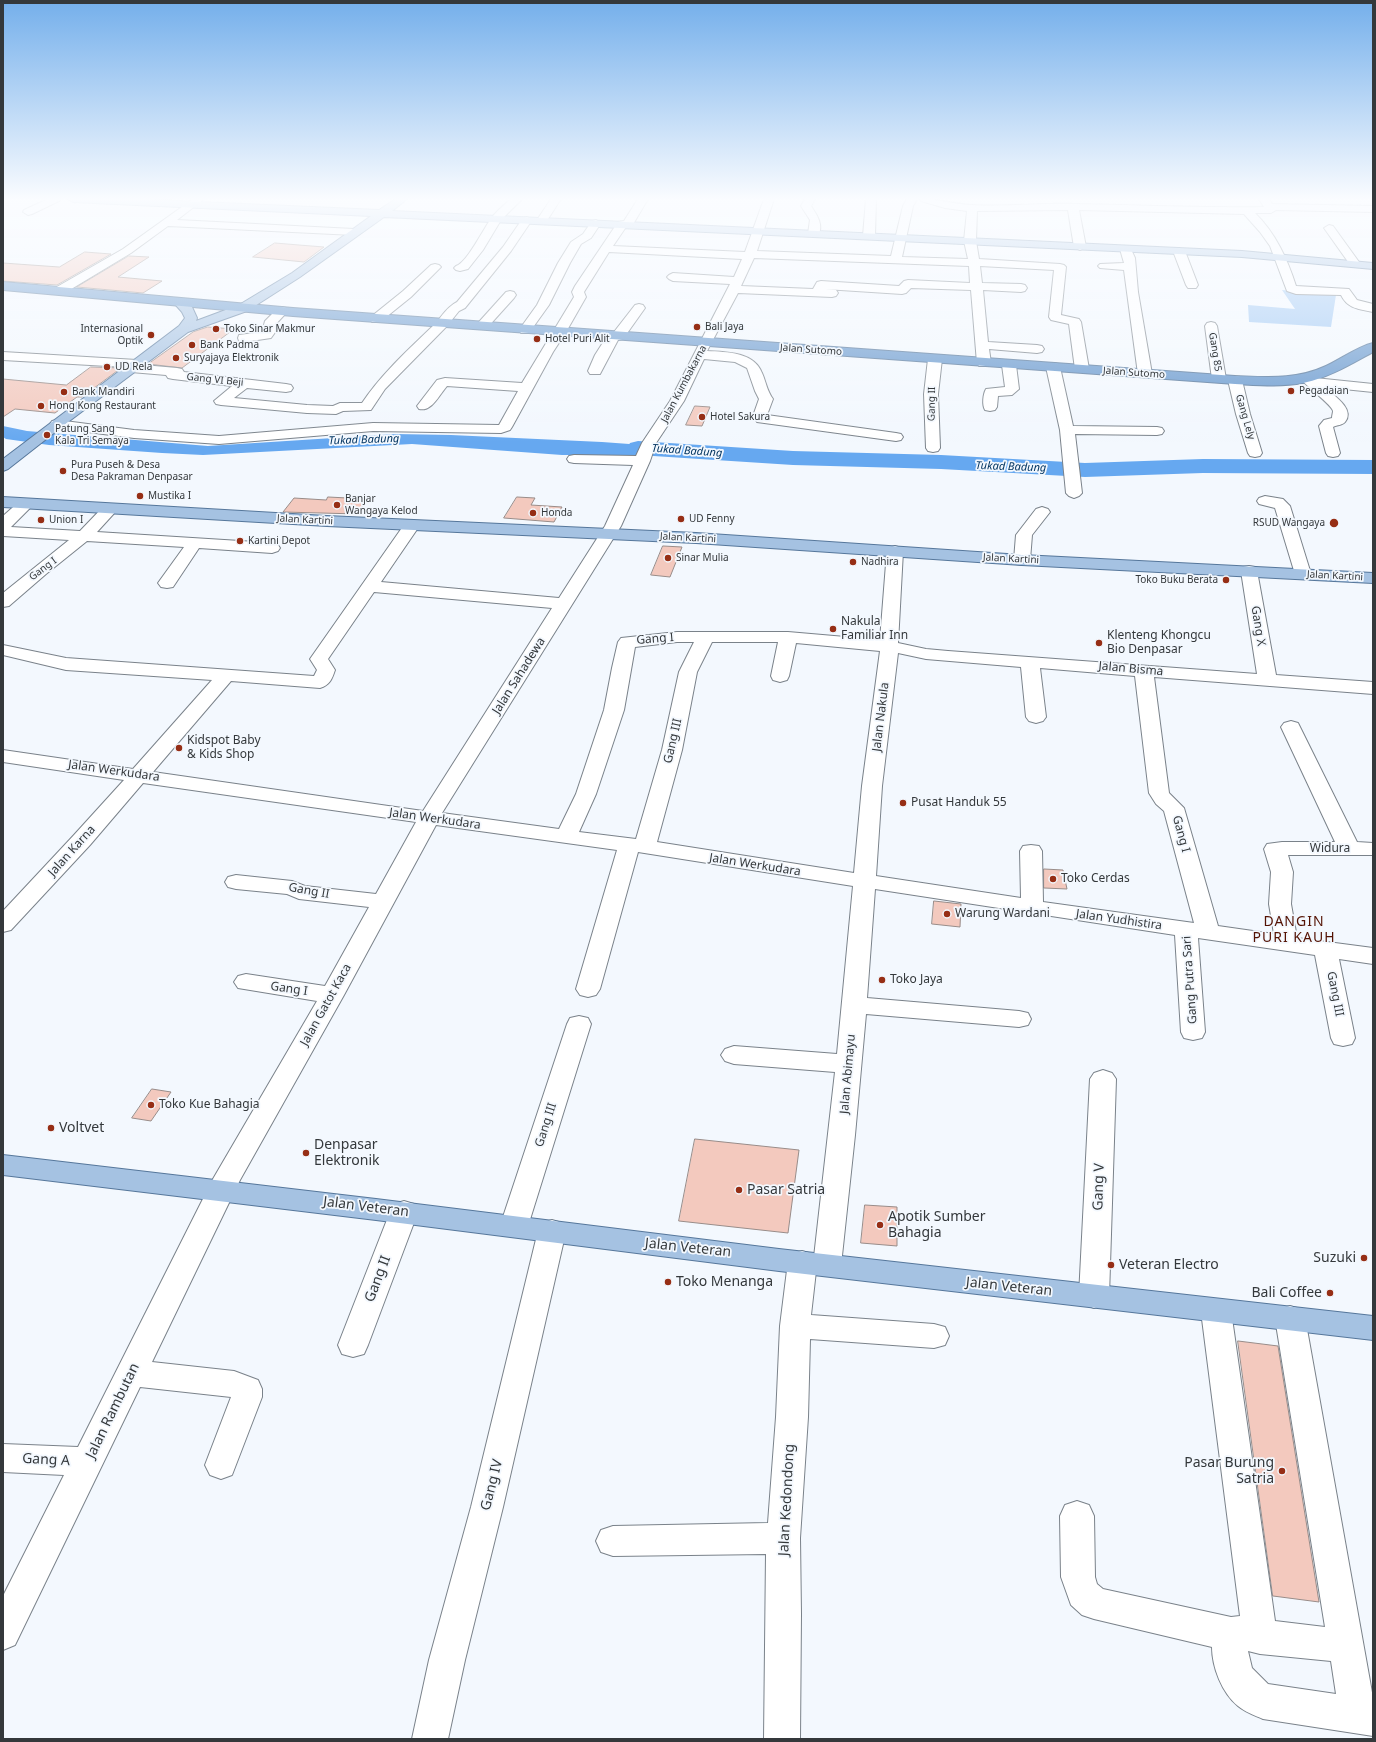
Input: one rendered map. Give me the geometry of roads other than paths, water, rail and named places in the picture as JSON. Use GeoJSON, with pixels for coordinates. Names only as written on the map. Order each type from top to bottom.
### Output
{"type":"FeatureCollection","features":[{"type":"Feature","properties":{"kind":"highway","name":"Jalan Sutomo"},"geometry":{"type":"LineString","coordinates":[[3,286],[282,312],[1235,380],[1309,380],[1373,347]]}},
{"type":"Feature","properties":{"kind":"main road"},"geometry":{"type":"LineString","coordinates":[[3,466],[55,425],[184,329],[243,308],[287,280]]}},
{"type":"Feature","properties":{"kind":"main road"},"geometry":{"type":"LineString","coordinates":[[180,303],[188,310],[191,318],[184,329]]}},
{"type":"Feature","properties":{"kind":"main road","name":"Jalan Kartini"},"geometry":{"type":"LineString","coordinates":[[3,502],[412,525],[608,533],[1022,560],[1373,578]]}},
{"type":"Feature","properties":{"kind":"main road","name":"Jalan Veteran"},"geometry":{"type":"LineString","coordinates":[[3,1165],[404,1212],[599,1238],[1216,1311],[1373,1328]]}},
{"type":"Feature","properties":{"kind":"street"},"geometry":{"type":"LineString","coordinates":[[59,291],[77,280]]}},
{"type":"Feature","properties":{"kind":"street"},"geometry":{"type":"LineString","coordinates":[[376,319],[421,280]]}},
{"type":"Feature","properties":{"kind":"street"},"geometry":{"type":"LineString","coordinates":[[245,383],[221,401],[308,409],[336,410],[340,407],[365,408],[380,386],[443,323],[455,308],[461,305],[483,280]]}},
{"type":"Feature","properties":{"kind":"street"},"geometry":{"type":"LineString","coordinates":[[525,330],[543,305],[555,280]]}},
{"type":"Feature","properties":{"kind":"street"},"geometry":{"type":"LineString","coordinates":[[55,425],[134,434],[220,440],[373,427],[497,430],[505,427],[546,352],[560,332],[580,297],[578,292],[585,280]]}},
{"type":"Feature","properties":{"kind":"street"},"geometry":{"type":"LineString","coordinates":[[694,280],[818,292],[872,294],[875,293],[876,288],[902,290],[908,284],[926,280]]}},
{"type":"Feature","properties":{"kind":"street","name":"Jalan Kumbakarna"},"geometry":{"type":"LineString","coordinates":[[608,533],[629,493],[646,453],[677,401],[738,280]]}},
{"type":"Feature","properties":{"kind":"street"},"geometry":{"type":"LineString","coordinates":[[929,280],[975,286],[1022,288]]}},
{"type":"Feature","properties":{"kind":"street"},"geometry":{"type":"LineString","coordinates":[[975,280],[984,362]]}},
{"type":"Feature","properties":{"kind":"street"},"geometry":{"type":"LineString","coordinates":[[1059,280],[1055,317],[1075,322],[1082,370]]}},
{"type":"Feature","properties":{"kind":"street"},"geometry":{"type":"LineString","coordinates":[[1131,280],[1145,374]]}},
{"type":"Feature","properties":{"kind":"street"},"geometry":{"type":"LineString","coordinates":[[1190,280],[1192,285]]}},
{"type":"Feature","properties":{"kind":"street"},"geometry":{"type":"LineString","coordinates":[[1289,280],[1291,288],[1296,290],[1345,292],[1349,301],[1353,304],[1373,308]]}},
{"type":"Feature","properties":{"kind":"street"},"geometry":{"type":"LineString","coordinates":[[482,326],[510,295]]}},
{"type":"Feature","properties":{"kind":"street"},"geometry":{"type":"LineString","coordinates":[[595,371],[602,355],[639,308]]}},
{"type":"Feature","properties":{"kind":"street"},"geometry":{"type":"LineString","coordinates":[[244,338],[266,335],[270,330],[268,327],[269,324],[282,312]]}},
{"type":"Feature","properties":{"kind":"street","name":"Gang 85"},"geometry":{"type":"LineString","coordinates":[[1210,326],[1219,379]]}},
{"type":"Feature","properties":{"kind":"street"},"geometry":{"type":"LineString","coordinates":[[982,345],[1037,349]]}},
{"type":"Feature","properties":{"kind":"street"},"geometry":{"type":"LineString","coordinates":[[699,355],[742,359],[753,366],[762,395],[766,399],[760,416],[762,419],[896,437]]}},
{"type":"Feature","properties":{"kind":"street","name":"Gang VI Beji"},"geometry":{"type":"LineString","coordinates":[[3,356],[134,366],[177,372],[173,375],[286,388]]}},
{"type":"Feature","properties":{"kind":"street","name":"Gang II"},"geometry":{"type":"LineString","coordinates":[[932,448],[930,394],[935,359]]}},
{"type":"Feature","properties":{"kind":"street"},"geometry":{"type":"LineString","coordinates":[[990,407],[992,392],[1007,392],[1012,389],[1009,365]]}},
{"type":"Feature","properties":{"kind":"street"},"geometry":{"type":"LineString","coordinates":[[1053,367],[1067,430],[1069,461],[1073,487]]}},
{"type":"Feature","properties":{"kind":"street","name":"Gang Lely"},"geometry":{"type":"LineString","coordinates":[[1235,380],[1243,414],[1255,452]]}},
{"type":"Feature","properties":{"kind":"street"},"geometry":{"type":"LineString","coordinates":[[1309,380],[1373,388]]}},
{"type":"Feature","properties":{"kind":"street"},"geometry":{"type":"LineString","coordinates":[[1309,380],[1314,387],[1334,402],[1339,408],[1339,420],[1329,423],[1326,426],[1333,453]]}},
{"type":"Feature","properties":{"kind":"street"},"geometry":{"type":"LineString","coordinates":[[424,406],[445,382],[527,387]]}},
{"type":"Feature","properties":{"kind":"street"},"geometry":{"type":"LineString","coordinates":[[1067,430],[1157,431]]}},
{"type":"Feature","properties":{"kind":"street"},"geometry":{"type":"LineString","coordinates":[[574,459],[646,453]]}},
{"type":"Feature","properties":{"kind":"street"},"geometry":{"type":"LineString","coordinates":[[1264,501],[1277,502],[1282,506],[1303,574]]}},
{"type":"Feature","properties":{"kind":"street"},"geometry":{"type":"LineString","coordinates":[[3,525],[26,504]]}},
{"type":"Feature","properties":{"kind":"street"},"geometry":{"type":"LineString","coordinates":[[84,536],[110,509]]}},
{"type":"Feature","properties":{"kind":"street"},"geometry":{"type":"LineString","coordinates":[[1022,560],[1024,535],[1042,512]]}},
{"type":"Feature","properties":{"kind":"street"},"geometry":{"type":"LineString","coordinates":[[3,650],[21,652],[66,664],[225,676],[321,681],[326,670],[320,660],[412,525]]}},
{"type":"Feature","properties":{"kind":"street"},"geometry":{"type":"LineString","coordinates":[[3,531],[272,548]]}},
{"type":"Feature","properties":{"kind":"street","name":"Jalan Sahadewa"},"geometry":{"type":"LineString","coordinates":[[428,818],[608,533]]}},
{"type":"Feature","properties":{"kind":"street","name":"Gang I"},"geometry":{"type":"LineString","coordinates":[[3,602],[40,570],[84,536]]}},
{"type":"Feature","properties":{"kind":"street"},"geometry":{"type":"LineString","coordinates":[[167,583],[195,543]]}},
{"type":"Feature","properties":{"kind":"street","name":"Jalan Nakula"},"geometry":{"type":"LineString","coordinates":[[866,882],[872,786],[888,664],[889,551]]}},
{"type":"Feature","properties":{"kind":"street","name":"Gang X"},"geometry":{"type":"LineString","coordinates":[[1249,571],[1268,681]]}},
{"type":"Feature","properties":{"kind":"street"},"geometry":{"type":"LineString","coordinates":[[370,586],[564,604]]}},
{"type":"Feature","properties":{"kind":"street","name":"Gang III"},"geometry":{"type":"LineString","coordinates":[[588,989],[672,750],[688,672],[706,637]]}},
{"type":"Feature","properties":{"kind":"street"},"geometry":{"type":"LineString","coordinates":[[780,676],[788,637]]}},
{"type":"Feature","properties":{"kind":"street","name":"Gang I"},"geometry":{"type":"LineString","coordinates":[[565,837],[571,828],[586,794],[614,710],[627,642],[663,638],[788,637],[889,646]]}},
{"type":"Feature","properties":{"kind":"street","name":"Jalan Bisma"},"geometry":{"type":"LineString","coordinates":[[889,646],[926,654],[1373,688]]}},
{"type":"Feature","properties":{"kind":"street"},"geometry":{"type":"LineString","coordinates":[[1030,662],[1036,717]]}},
{"type":"Feature","properties":{"kind":"street","name":"Gang I"},"geometry":{"type":"LineString","coordinates":[[1144,670],[1159,793],[1163,800],[1174,808],[1197,930]]}},
{"type":"Feature","properties":{"kind":"street"},"geometry":{"type":"LineString","coordinates":[[139,775],[225,676]]}},
{"type":"Feature","properties":{"kind":"street"},"geometry":{"type":"LineString","coordinates":[[1291,727],[1349,849]]}},
{"type":"Feature","properties":{"kind":"street","name":"Jalan Werkudara"},"geometry":{"type":"LineString","coordinates":[[3,756],[428,818],[637,846],[866,882]]}},
{"type":"Feature","properties":{"kind":"street","name":"Jalan Karna"},"geometry":{"type":"LineString","coordinates":[[3,925],[139,775]]}},
{"type":"Feature","properties":{"kind":"street","name":"Jalan Gatot Kaca"},"geometry":{"type":"LineString","coordinates":[[222,1190],[332,995],[428,818]]}},
{"type":"Feature","properties":{"kind":"street","name":"Widura"},"geometry":{"type":"LineString","coordinates":[[1287,944],[1280,904],[1282,872],[1274,851],[1278,848],[1373,848]]}},
{"type":"Feature","properties":{"kind":"street"},"geometry":{"type":"LineString","coordinates":[[1031,851],[1032,907]]}},
{"type":"Feature","properties":{"kind":"street","name":"Gang II"},"geometry":{"type":"LineString","coordinates":[[236,882],[292,888],[299,892],[383,902]]}},
{"type":"Feature","properties":{"kind":"street","name":"Jalan Yudhistira"},"geometry":{"type":"LineString","coordinates":[[866,882],[1373,956]]}},
{"type":"Feature","properties":{"kind":"street","name":"Jalan Abimayu"},"geometry":{"type":"LineString","coordinates":[[814,1263],[842,1135],[866,882]]}},
{"type":"Feature","properties":{"kind":"street","name":"Gang Putra Sari"},"geometry":{"type":"LineString","coordinates":[[1193,1032],[1197,930]]}},
{"type":"Feature","properties":{"kind":"street","name":"Gang III"},"geometry":{"type":"LineString","coordinates":[[1326,950],[1343,1038]]}},
{"type":"Feature","properties":{"kind":"street","name":"Gang I"},"geometry":{"type":"LineString","coordinates":[[246,982],[332,995]]}},
{"type":"Feature","properties":{"kind":"street"},"geometry":{"type":"LineString","coordinates":[[854,1005],[1019,1019]]}},
{"type":"Feature","properties":{"kind":"street","name":"Gang III"},"geometry":{"type":"LineString","coordinates":[[514,1226],[579,1024]]}},
{"type":"Feature","properties":{"kind":"street"},"geometry":{"type":"LineString","coordinates":[[734,1055],[848,1064]]}},
{"type":"Feature","properties":{"kind":"street","name":"Gang V"},"geometry":{"type":"LineString","coordinates":[[1094,1296],[1103,1079]]}},
{"type":"Feature","properties":{"kind":"street","name":"Jalan Rambutan"},"geometry":{"type":"LineString","coordinates":[[3,1633],[222,1190]]}},
{"type":"Feature","properties":{"kind":"street","name":"Gang II"},"geometry":{"type":"LineString","coordinates":[[353,1346],[404,1212]]}},
{"type":"Feature","properties":{"kind":"street","name":"Gang IV"},"geometry":{"type":"LineString","coordinates":[[430,1739],[448,1660],[487,1507],[552,1231]]}},
{"type":"Feature","properties":{"kind":"street","name":"Jalan Kedondong"},"geometry":{"type":"LineString","coordinates":[[782,1739],[784,1538],[792,1416],[795,1326],[814,1263]]}},
{"type":"Feature","properties":{"kind":"street"},"geometry":{"type":"LineString","coordinates":[[1216,1311],[1246,1635]]}},
{"type":"Feature","properties":{"kind":"street"},"geometry":{"type":"LineString","coordinates":[[1246,1635],[1229,1641],[1234,1673],[1248,1692],[1263,1701],[1365,1717],[1345,1646],[1290,1318]]}},
{"type":"Feature","properties":{"kind":"street"},"geometry":{"type":"LineString","coordinates":[[795,1326],[934,1336]]}},
{"type":"Feature","properties":{"kind":"street"},"geometry":{"type":"LineString","coordinates":[[131,1373],[234,1384],[247,1389],[246,1397],[221,1465]]}},
{"type":"Feature","properties":{"kind":"street","name":"Gang A"},"geometry":{"type":"LineString","coordinates":[[3,1458],[88,1462]]}},
{"type":"Feature","properties":{"kind":"street"},"geometry":{"type":"LineString","coordinates":[[1077,1516],[1078,1577],[1083,1594],[1094,1603],[1246,1635],[1345,1646]]}},
{"type":"Feature","properties":{"kind":"street"},"geometry":{"type":"LineString","coordinates":[[613,1541],[784,1538]]}},
{"type":"Feature","properties":{"kind":"water","name":"Tukad Badung"},"geometry":{"type":"Polygon","coordinates":[[[3,426],[27,431],[208,446],[396,434],[602,442],[684,448],[679,455],[562,455],[412,444],[203,455],[49,445],[6,439],[3,437],[3,426]]]}},
{"type":"Feature","properties":{"kind":"waterway","name":"Tukad Badung"},"geometry":{"type":"LineString","coordinates":[[638,448],[793,458],[941,462],[1085,470],[1203,466],[1373,467]]}},
{"type":"Feature","properties":{"kind":"place","name":"Bali Jaya"},"geometry":{"type":"Point","coordinates":[697,327]}},
{"type":"Feature","properties":{"kind":"place","name":"Toko Sinar Makmur"},"geometry":{"type":"Point","coordinates":[216,329]}},
{"type":"Feature","properties":{"kind":"place","name":"Internasional Optik"},"geometry":{"type":"Point","coordinates":[151,335]}},
{"type":"Feature","properties":{"kind":"place","name":"Hotel Puri Alit"},"geometry":{"type":"Point","coordinates":[537,339]}},
{"type":"Feature","properties":{"kind":"place","name":"Bank Padma"},"geometry":{"type":"Point","coordinates":[192,345]}},
{"type":"Feature","properties":{"kind":"place","name":"Suryajaya Elektronik"},"geometry":{"type":"Point","coordinates":[176,358]}},
{"type":"Feature","properties":{"kind":"place","name":"UD Rela"},"geometry":{"type":"Point","coordinates":[107,367]}},
{"type":"Feature","properties":{"kind":"place","name":"Pegadaian"},"geometry":{"type":"Point","coordinates":[1291,391]}},
{"type":"Feature","properties":{"kind":"place","name":"Bank Mandiri"},"geometry":{"type":"Point","coordinates":[64,392]}},
{"type":"Feature","properties":{"kind":"place","name":"Hong Kong Restaurant"},"geometry":{"type":"Point","coordinates":[41,406]}},
{"type":"Feature","properties":{"kind":"place","name":"Hotel Sakura"},"geometry":{"type":"Point","coordinates":[702,417]}},
{"type":"Feature","properties":{"kind":"place","name":"Patung Sang Kala Tri Semaya"},"geometry":{"type":"Point","coordinates":[47,435]}},
{"type":"Feature","properties":{"kind":"place","name":"Pura Puseh & Desa Desa Pakraman Denpasar"},"geometry":{"type":"Point","coordinates":[63,471]}},
{"type":"Feature","properties":{"kind":"place","name":"Mustika I"},"geometry":{"type":"Point","coordinates":[140,496]}},
{"type":"Feature","properties":{"kind":"place","name":"Banjar Wangaya Kelod"},"geometry":{"type":"Point","coordinates":[337,505]}},
{"type":"Feature","properties":{"kind":"place","name":"Honda"},"geometry":{"type":"Point","coordinates":[533,513]}},
{"type":"Feature","properties":{"kind":"place","name":"UD Fenny"},"geometry":{"type":"Point","coordinates":[681,519]}},
{"type":"Feature","properties":{"kind":"place","name":"Union I"},"geometry":{"type":"Point","coordinates":[41,520]}},
{"type":"Feature","properties":{"kind":"place","name":"RSUD Wangaya"},"geometry":{"type":"Point","coordinates":[1334,523]}},
{"type":"Feature","properties":{"kind":"place","name":"Kartini Depot"},"geometry":{"type":"Point","coordinates":[240,541]}},
{"type":"Feature","properties":{"kind":"place","name":"Sinar Mulia"},"geometry":{"type":"Point","coordinates":[668,558]}},
{"type":"Feature","properties":{"kind":"place","name":"Nadhira"},"geometry":{"type":"Point","coordinates":[853,562]}},
{"type":"Feature","properties":{"kind":"place","name":"Toko Buku Berata"},"geometry":{"type":"Point","coordinates":[1226,580]}},
{"type":"Feature","properties":{"kind":"place","name":"Nakula Familiar Inn"},"geometry":{"type":"Point","coordinates":[833,629]}},
{"type":"Feature","properties":{"kind":"place","name":"Klenteng Khongcu Bio Denpasar"},"geometry":{"type":"Point","coordinates":[1099,643]}},
{"type":"Feature","properties":{"kind":"place","name":"Kidspot Baby & Kids Shop"},"geometry":{"type":"Point","coordinates":[179,748]}},
{"type":"Feature","properties":{"kind":"place","name":"Pusat Handuk 55"},"geometry":{"type":"Point","coordinates":[903,803]}},
{"type":"Feature","properties":{"kind":"place","name":"Toko Cerdas"},"geometry":{"type":"Point","coordinates":[1053,879]}},
{"type":"Feature","properties":{"kind":"place","name":"Warung Wardani"},"geometry":{"type":"Point","coordinates":[947,914]}},
{"type":"Feature","properties":{"kind":"place","name":"Toko Jaya"},"geometry":{"type":"Point","coordinates":[882,980]}},
{"type":"Feature","properties":{"kind":"place","name":"Toko Kue Bahagia"},"geometry":{"type":"Point","coordinates":[151,1105]}},
{"type":"Feature","properties":{"kind":"place","name":"Voltvet"},"geometry":{"type":"Point","coordinates":[51,1128]}},
{"type":"Feature","properties":{"kind":"place","name":"Denpasar Elektronik"},"geometry":{"type":"Point","coordinates":[306,1153]}},
{"type":"Feature","properties":{"kind":"place","name":"Pasar Satria"},"geometry":{"type":"Point","coordinates":[739,1190]}},
{"type":"Feature","properties":{"kind":"place","name":"Apotik Sumber Bahagia"},"geometry":{"type":"Point","coordinates":[880,1225]}},
{"type":"Feature","properties":{"kind":"place","name":"Suzuki"},"geometry":{"type":"Point","coordinates":[1364,1258]}},
{"type":"Feature","properties":{"kind":"place","name":"Veteran Electro"},"geometry":{"type":"Point","coordinates":[1111,1265]}},
{"type":"Feature","properties":{"kind":"place","name":"Toko Menanga"},"geometry":{"type":"Point","coordinates":[668,1282]}},
{"type":"Feature","properties":{"kind":"place","name":"Bali Coffee"},"geometry":{"type":"Point","coordinates":[1330,1293]}},
{"type":"Feature","properties":{"kind":"place","name":"Pasar Burung Satria"},"geometry":{"type":"Point","coordinates":[1282,1471]}},
{"type":"Feature","properties":{"kind":"district","name":"DANGIN PURI KAUH"},"geometry":{"type":"Point","coordinates":[1294,930]}}]}
